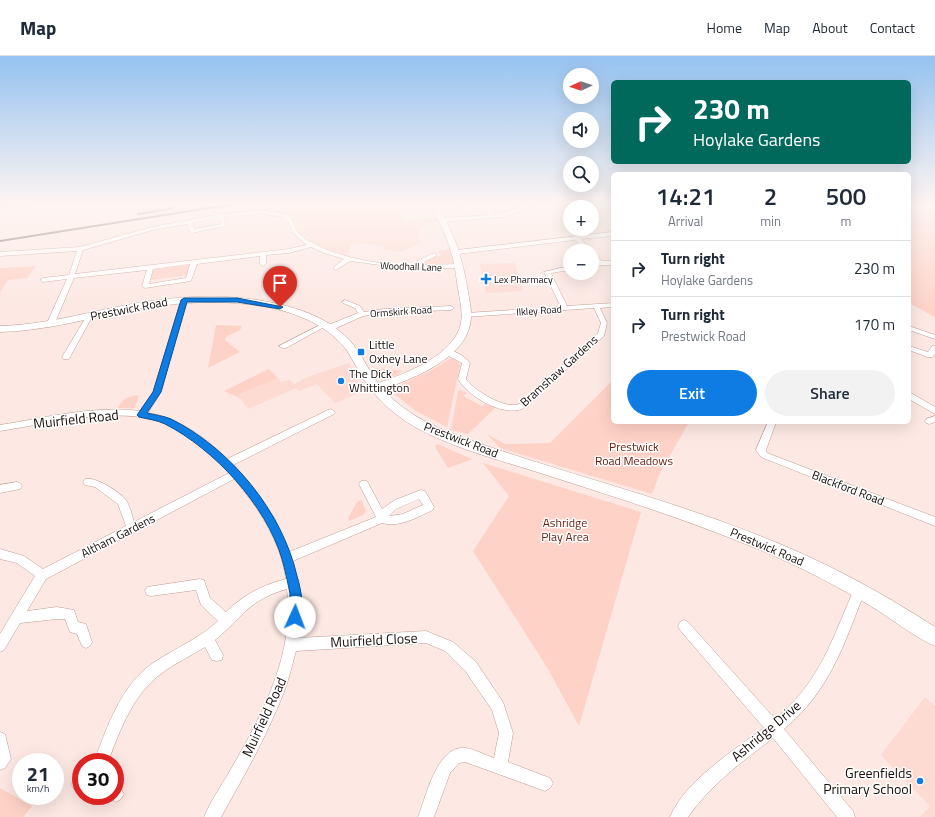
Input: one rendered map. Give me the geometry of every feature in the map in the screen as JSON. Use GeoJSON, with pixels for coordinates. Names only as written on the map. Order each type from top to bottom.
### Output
{"type":"FeatureCollection","features":[{"type":"Feature","properties":{"kind":"main road"},"geometry":{"type":"LineString","coordinates":[[375,388],[421,369],[448,352],[461,337],[465,328],[466,315],[458,252],[453,240]]}},
{"type":"Feature","properties":{"kind":"main road","name":"Prestwick Road"},"geometry":{"type":"LineString","coordinates":[[0,329],[50,325],[143,305],[184,300],[224,300],[259,303],[288,309],[327,327],[348,344],[375,388],[401,412],[413,420],[445,436],[718,526],[808,564],[859,591],[935,637]]}},
{"type":"Feature","properties":{"kind":"street","name":"Woodhall Lane"},"geometry":{"type":"LineString","coordinates":[[0,254],[80,249],[114,240]]}},
{"type":"Feature","properties":{"kind":"street","name":"Woodhall Lane"},"geometry":{"type":"LineString","coordinates":[[305,240],[312,245],[349,259],[379,265],[418,268],[460,266]]}},
{"type":"Feature","properties":{"kind":"street"},"geometry":{"type":"LineString","coordinates":[[458,252],[572,240]]}},
{"type":"Feature","properties":{"kind":"street"},"geometry":{"type":"LineString","coordinates":[[578,240],[582,244]]}},
{"type":"Feature","properties":{"kind":"street"},"geometry":{"type":"LineString","coordinates":[[43,280],[295,250],[312,245]]}},
{"type":"Feature","properties":{"kind":"street"},"geometry":{"type":"LineString","coordinates":[[50,325],[71,277],[80,249]]}},
{"type":"Feature","properties":{"kind":"street"},"geometry":{"type":"LineString","coordinates":[[263,254],[263,264]]}},
{"type":"Feature","properties":{"kind":"street"},"geometry":{"type":"LineString","coordinates":[[418,268],[419,262],[434,255]]}},
{"type":"Feature","properties":{"kind":"street"},"geometry":{"type":"LineString","coordinates":[[336,268],[349,259]]}},
{"type":"Feature","properties":{"kind":"street"},"geometry":{"type":"LineString","coordinates":[[151,267],[145,286],[189,280],[194,262]]}},
{"type":"Feature","properties":{"kind":"street"},"geometry":{"type":"LineString","coordinates":[[599,263],[611,263]]}},
{"type":"Feature","properties":{"kind":"street"},"geometry":{"type":"LineString","coordinates":[[563,269],[547,272],[565,308]]}},
{"type":"Feature","properties":{"kind":"street"},"geometry":{"type":"LineString","coordinates":[[142,415],[157,392],[184,300]]}},
{"type":"Feature","properties":{"kind":"street"},"geometry":{"type":"LineString","coordinates":[[345,302],[358,306],[362,314]]}},
{"type":"Feature","properties":{"kind":"street","name":"Ilkley Road"},"geometry":{"type":"LineString","coordinates":[[466,315],[611,305]]}},
{"type":"Feature","properties":{"kind":"street","name":"Bramshaw Gardens"},"geometry":{"type":"LineString","coordinates":[[448,352],[464,360],[466,364],[462,379],[468,388],[504,407],[517,408],[522,406],[601,334],[604,322],[596,306]]}},
{"type":"Feature","properties":{"kind":"street","name":"Ormskirk Road"},"geometry":{"type":"LineString","coordinates":[[283,346],[362,314],[384,311],[451,308]]}},
{"type":"Feature","properties":{"kind":"street"},"geometry":{"type":"LineString","coordinates":[[66,357],[89,317]]}},
{"type":"Feature","properties":{"kind":"street"},"geometry":{"type":"LineString","coordinates":[[911,329],[935,337]]}},
{"type":"Feature","properties":{"kind":"street"},"geometry":{"type":"LineString","coordinates":[[911,349],[930,355],[935,348]]}},
{"type":"Feature","properties":{"kind":"street"},"geometry":{"type":"LineString","coordinates":[[911,396],[935,411]]}},
{"type":"Feature","properties":{"kind":"street"},"geometry":{"type":"LineString","coordinates":[[226,464],[331,412]]}},
{"type":"Feature","properties":{"kind":"street","name":"Muirfield Road"},"geometry":{"type":"LineString","coordinates":[[0,428],[106,414],[142,415],[167,421],[211,450],[226,464],[260,504],[271,522],[287,558],[294,582],[296,608],[292,646],[284,676],[263,726],[212,817]]}},
{"type":"Feature","properties":{"kind":"street","name":"Blackford Road"},"geometry":{"type":"LineString","coordinates":[[771,424],[762,444],[762,452],[769,458],[935,522]]}},
{"type":"Feature","properties":{"kind":"street","name":"Altham Gardens"},"geometry":{"type":"LineString","coordinates":[[42,575],[235,474]]}},
{"type":"Feature","properties":{"kind":"street"},"geometry":{"type":"LineString","coordinates":[[88,482],[98,484],[122,502],[132,529]]}},
{"type":"Feature","properties":{"kind":"street"},"geometry":{"type":"LineString","coordinates":[[287,558],[382,518],[364,484]]}},
{"type":"Feature","properties":{"kind":"street"},"geometry":{"type":"LineString","coordinates":[[0,489],[17,486]]}},
{"type":"Feature","properties":{"kind":"street"},"geometry":{"type":"LineString","coordinates":[[0,554],[20,559],[42,575],[0,646]]}},
{"type":"Feature","properties":{"kind":"street"},"geometry":{"type":"LineString","coordinates":[[105,753],[122,712],[140,684],[158,668],[207,639],[250,598],[273,588],[294,582]]}},
{"type":"Feature","properties":{"kind":"street"},"geometry":{"type":"LineString","coordinates":[[152,591],[200,584],[205,601],[227,621]]}},
{"type":"Feature","properties":{"kind":"street","name":"Ashridge Drive"},"geometry":{"type":"LineString","coordinates":[[678,817],[694,794],[713,775],[774,728],[802,703],[822,674],[859,591]]}},
{"type":"Feature","properties":{"kind":"street"},"geometry":{"type":"LineString","coordinates":[[16,618],[57,613],[70,614],[74,628],[82,628],[86,642]]}},
{"type":"Feature","properties":{"kind":"street"},"geometry":{"type":"LineString","coordinates":[[684,626],[774,728],[848,817]]}},
{"type":"Feature","properties":{"kind":"street","name":"Muirfield Close"},"geometry":{"type":"LineString","coordinates":[[292,646],[426,637],[449,646],[471,667],[498,707],[506,728],[506,740],[500,767]]}},
{"type":"Feature","properties":{"kind":"street"},"geometry":{"type":"LineString","coordinates":[[207,639],[217,655]]}},
{"type":"Feature","properties":{"kind":"street"},"geometry":{"type":"LineString","coordinates":[[0,739],[4,759],[0,763]]}},
{"type":"Feature","properties":{"kind":"street"},"geometry":{"type":"LineString","coordinates":[[426,817],[444,768],[455,756],[465,755],[545,783]]}},
{"type":"Feature","properties":{"kind":"shaded area"},"geometry":{"type":"Polygon","coordinates":[[[310,240],[420,240],[420,241],[417,245],[400,252],[382,249],[384,246],[359,243],[351,244],[348,256],[329,250],[310,240]]]}},
{"type":"Feature","properties":{"kind":"shaded area"},"geometry":{"type":"Polygon","coordinates":[[[515,263],[523,291],[486,293],[480,264],[515,263]]]}},
{"type":"Feature","properties":{"kind":"shaded area"},"geometry":{"type":"Polygon","coordinates":[[[349,363],[362,388],[360,392],[335,403],[317,384],[299,391],[296,388],[248,409],[241,399],[235,396],[278,378],[281,382],[290,380],[294,384],[308,377],[349,363]]]}},
{"type":"Feature","properties":{"kind":"shaded area","name":"Greenfields Primary School"},"geometry":{"type":"Polygon","coordinates":[[[925,697],[935,706],[935,817],[920,817],[930,806],[881,755],[925,697]]]}},
{"type":"Feature","properties":{"kind":"green space"},"geometry":{"type":"Polygon","coordinates":[[[911,240],[935,240],[935,317],[911,304],[911,240]]]}},
{"type":"Feature","properties":{"kind":"green space"},"geometry":{"type":"Polygon","coordinates":[[[450,248],[454,263],[421,265],[420,262],[442,255],[437,252],[450,248]]]}},
{"type":"Feature","properties":{"kind":"green space"},"geometry":{"type":"Polygon","coordinates":[[[192,264],[189,275],[150,280],[154,268],[192,264]]]}},
{"type":"Feature","properties":{"kind":"green space"},"geometry":{"type":"Polygon","coordinates":[[[36,266],[27,278],[8,280],[0,292],[0,268],[36,266]]]}},
{"type":"Feature","properties":{"kind":"green space"},"geometry":{"type":"Polygon","coordinates":[[[216,325],[242,326],[240,330],[227,336],[225,340],[240,352],[208,368],[216,325]]]}},
{"type":"Feature","properties":{"kind":"green space"},"geometry":{"type":"Polygon","coordinates":[[[449,359],[455,359],[460,365],[447,427],[416,411],[392,392],[396,387],[432,370],[449,359]]]}},
{"type":"Feature","properties":{"kind":"green space"},"geometry":{"type":"Polygon","coordinates":[[[375,368],[403,371],[394,376],[382,378],[375,368]]]}},
{"type":"Feature","properties":{"kind":"green space"},"geometry":{"type":"Polygon","coordinates":[[[269,369],[278,378],[235,396],[224,391],[269,369]]]}},
{"type":"Feature","properties":{"kind":"green space","name":"Prestwick Road Meadows"},"geometry":{"type":"Polygon","coordinates":[[[611,382],[611,424],[688,424],[659,475],[652,494],[500,448],[487,434],[505,444],[550,443],[611,382]]]}},
{"type":"Feature","properties":{"kind":"green space"},"geometry":{"type":"Polygon","coordinates":[[[460,390],[467,393],[463,396],[482,406],[486,403],[495,408],[468,434],[451,430],[458,391],[460,390]]]}},
{"type":"Feature","properties":{"kind":"green space"},"geometry":{"type":"Polygon","coordinates":[[[139,395],[135,408],[118,408],[127,398],[139,395]]]}},
{"type":"Feature","properties":{"kind":"green space"},"geometry":{"type":"Polygon","coordinates":[[[437,444],[472,459],[448,468],[435,447],[437,444]]]}},
{"type":"Feature","properties":{"kind":"green space","name":"Ashridge Play Area"},"geometry":{"type":"Polygon","coordinates":[[[483,463],[641,512],[579,726],[548,669],[473,551],[509,496],[483,463]]]}},
{"type":"Feature","properties":{"kind":"green space"},"geometry":{"type":"Polygon","coordinates":[[[361,500],[366,511],[363,515],[349,521],[348,518],[357,502],[361,500]]]}},
{"type":"Feature","properties":{"kind":"green space"},"geometry":{"type":"Polygon","coordinates":[[[0,788],[12,795],[12,805],[32,806],[23,817],[0,817],[0,788]]]}},
{"type":"Feature","properties":{"kind":"railway"},"geometry":{"type":"LineString","coordinates":[[0,241],[9,240]]}},
{"type":"Feature","properties":{"kind":"place","name":"Lex Pharmacy"},"geometry":{"type":"Point","coordinates":[486,279]}},
{"type":"Feature","properties":{"kind":"place","name":"Little Oxhey Lane"},"geometry":{"type":"Point","coordinates":[361,352]}},
{"type":"Feature","properties":{"kind":"place","name":"The Dick Whittington"},"geometry":{"type":"Point","coordinates":[341,381]}},
{"type":"Feature","properties":{"kind":"place","name":"Greenfields Primary School"},"geometry":{"type":"Point","coordinates":[920,781]}},
{"type":"Feature","properties":{"kind":"route"},"geometry":{"type":"LineString","coordinates":[[280,307],[237,300],[184,300],[157,392],[142,415],[152,416],[167,421],[211,450],[247,487],[260,504],[271,522],[287,558],[296,595],[295,617]]}}]}
